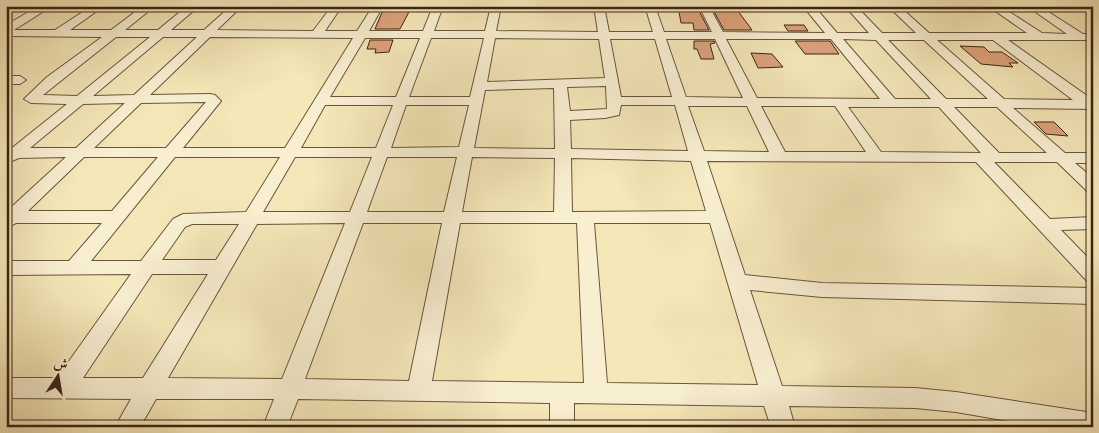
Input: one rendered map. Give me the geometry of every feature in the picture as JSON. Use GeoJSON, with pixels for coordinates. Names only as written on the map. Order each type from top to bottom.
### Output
{"type":"FeatureCollection","features":[{"type":"Feature","properties":{"kind":"street"},"geometry":{"type":"LineString","coordinates":[[6,32],[47,6]]}},
{"type":"Feature","properties":{"kind":"street"},"geometry":{"type":"LineString","coordinates":[[58,33],[99,6]]}},
{"type":"Feature","properties":{"kind":"street"},"geometry":{"type":"LineString","coordinates":[[74,268],[214,101],[213,99],[138,98],[31,99],[52,80],[150,6]]}},
{"type":"Feature","properties":{"kind":"street"},"geometry":{"type":"LineString","coordinates":[[10,156],[194,6]]}},
{"type":"Feature","properties":{"kind":"street"},"geometry":{"type":"LineString","coordinates":[[8,219],[237,6],[252,6]]}},
{"type":"Feature","properties":{"kind":"street"},"geometry":{"type":"LineString","coordinates":[[316,35],[336,6]]}},
{"type":"Feature","properties":{"kind":"street"},"geometry":{"type":"LineString","coordinates":[[128,427],[223,267],[250,217],[378,6]]}},
{"type":"Feature","properties":{"kind":"street"},"geometry":{"type":"LineString","coordinates":[[275,427],[438,6]]}},
{"type":"Feature","properties":{"kind":"street"},"geometry":{"type":"LineString","coordinates":[[419,391],[465,152],[496,6]]}},
{"type":"Feature","properties":{"kind":"street"},"geometry":{"type":"LineString","coordinates":[[562,116],[611,114],[614,112],[612,82],[599,6]]}},
{"type":"Feature","properties":{"kind":"street"},"geometry":{"type":"LineString","coordinates":[[650,6],[782,427]]}},
{"type":"Feature","properties":{"kind":"street"},"geometry":{"type":"LineString","coordinates":[[704,6],[779,156]]}},
{"type":"Feature","properties":{"kind":"street"},"geometry":{"type":"LineString","coordinates":[[808,6],[891,103]]}},
{"type":"Feature","properties":{"kind":"street"},"geometry":{"type":"LineString","coordinates":[[850,6],[943,103],[1045,225],[1093,275]]}},
{"type":"Feature","properties":{"kind":"street"},"geometry":{"type":"LineString","coordinates":[[893,6],[1093,187]]}},
{"type":"Feature","properties":{"kind":"street"},"geometry":{"type":"LineString","coordinates":[[993,6],[1040,37]]}},
{"type":"Feature","properties":{"kind":"street"},"geometry":{"type":"LineString","coordinates":[[1032,6],[1087,37],[1093,44]]}},
{"type":"Feature","properties":{"kind":"street"},"geometry":{"type":"LineString","coordinates":[[1089,6],[1093,8]]}},
{"type":"Feature","properties":{"kind":"street"},"geometry":{"type":"LineString","coordinates":[[6,32],[316,35],[1087,37]]}},
{"type":"Feature","properties":{"kind":"street"},"geometry":{"type":"LineString","coordinates":[[996,37],[1091,106]]}},
{"type":"Feature","properties":{"kind":"street"},"geometry":{"type":"LineString","coordinates":[[6,80],[20,80]]}},
{"type":"Feature","properties":{"kind":"street"},"geometry":{"type":"LineString","coordinates":[[321,101],[401,101],[560,84],[612,82]]}},
{"type":"Feature","properties":{"kind":"street"},"geometry":{"type":"LineString","coordinates":[[560,84],[563,217]]}},
{"type":"Feature","properties":{"kind":"street"},"geometry":{"type":"LineString","coordinates":[[614,101],[1091,106]]}},
{"type":"Feature","properties":{"kind":"street"},"geometry":{"type":"LineString","coordinates":[[839,103],[877,157]]}},
{"type":"Feature","properties":{"kind":"street"},"geometry":{"type":"LineString","coordinates":[[10,156],[170,153],[465,152],[696,156],[1093,158]]}},
{"type":"Feature","properties":{"kind":"street"},"geometry":{"type":"LineString","coordinates":[[8,219],[116,217]]}},
{"type":"Feature","properties":{"kind":"street"},"geometry":{"type":"LineString","coordinates":[[585,217],[596,393]]}},
{"type":"Feature","properties":{"kind":"street"},"geometry":{"type":"LineString","coordinates":[[63,388],[146,268],[183,220],[189,218],[716,217]]}},
{"type":"Feature","properties":{"kind":"street"},"geometry":{"type":"LineString","coordinates":[[1045,225],[1093,223]]}},
{"type":"Feature","properties":{"kind":"street"},"geometry":{"type":"LineString","coordinates":[[6,268],[223,267]]}},
{"type":"Feature","properties":{"kind":"street"},"geometry":{"type":"LineString","coordinates":[[736,282],[822,290],[1093,296]]}},
{"type":"Feature","properties":{"kind":"street"},"geometry":{"type":"LineString","coordinates":[[6,388],[290,389],[915,398],[956,402],[1093,424]]}},
{"type":"Feature","properties":{"kind":"street"},"geometry":{"type":"LineString","coordinates":[[562,393],[562,427]]}},
{"type":"Feature","properties":{"kind":"building"},"geometry":{"type":"Polygon","coordinates":[[[678,6],[693,6],[694,9],[698,9],[709,30],[694,30],[693,23],[681,23],[678,6]]]}},
{"type":"Feature","properties":{"kind":"building"},"geometry":{"type":"Polygon","coordinates":[[[725,7],[726,10],[738,11],[752,30],[724,30],[712,8],[725,7]]]}},
{"type":"Feature","properties":{"kind":"building"},"geometry":{"type":"Polygon","coordinates":[[[383,10],[410,10],[400,29],[375,29],[383,10]]]}},
{"type":"Feature","properties":{"kind":"building"},"geometry":{"type":"Polygon","coordinates":[[[784,25],[804,25],[808,31],[788,31],[784,25]]]}},
{"type":"Feature","properties":{"kind":"building"},"geometry":{"type":"Polygon","coordinates":[[[370,40],[393,40],[389,52],[375,53],[376,49],[367,49],[370,40]]]}},
{"type":"Feature","properties":{"kind":"building"},"geometry":{"type":"Polygon","coordinates":[[[694,41],[714,41],[715,43],[710,44],[714,59],[701,59],[697,49],[694,49],[694,41]]]}},
{"type":"Feature","properties":{"kind":"building"},"geometry":{"type":"Polygon","coordinates":[[[795,41],[830,41],[839,54],[805,54],[795,41]]]}},
{"type":"Feature","properties":{"kind":"building"},"geometry":{"type":"Polygon","coordinates":[[[960,46],[984,47],[989,52],[1002,52],[1018,63],[1009,63],[1013,67],[981,64],[960,46]]]}},
{"type":"Feature","properties":{"kind":"building"},"geometry":{"type":"Polygon","coordinates":[[[751,53],[772,54],[783,67],[758,68],[751,53]]]}},
{"type":"Feature","properties":{"kind":"building"},"geometry":{"type":"Polygon","coordinates":[[[1034,122],[1054,122],[1068,136],[1046,134],[1034,122]]]}}]}
